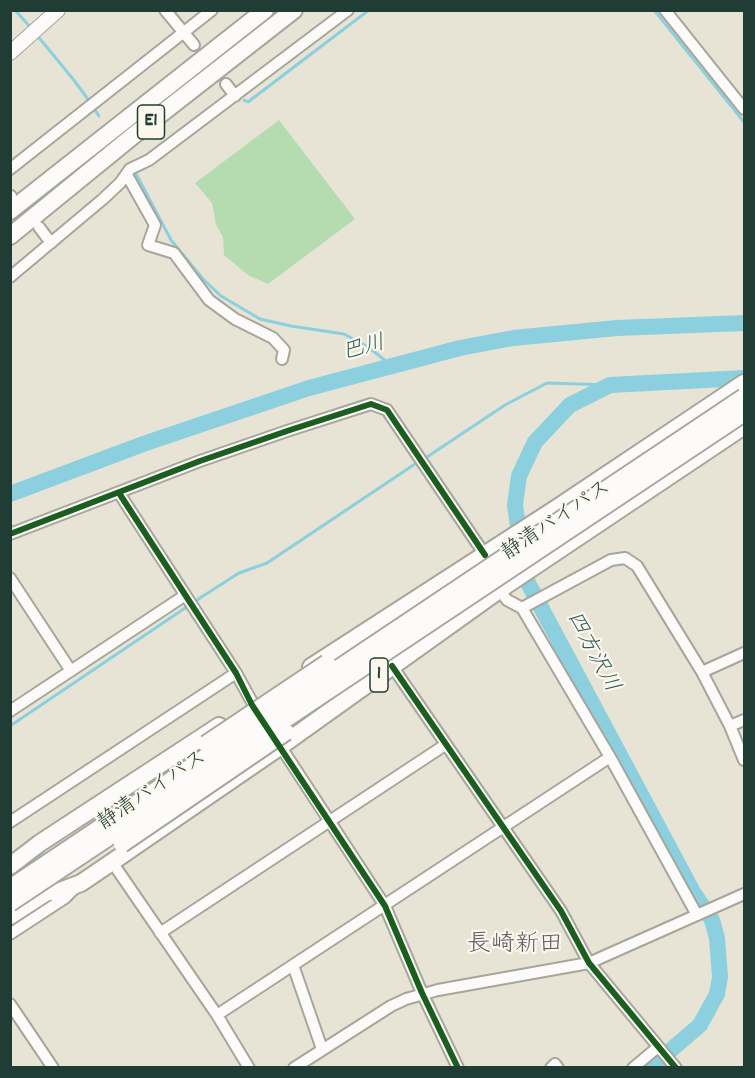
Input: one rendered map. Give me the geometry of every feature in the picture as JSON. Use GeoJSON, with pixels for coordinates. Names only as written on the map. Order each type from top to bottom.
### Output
{"type":"FeatureCollection","features":[{"type":"Feature","properties":{"kind":"highway","name":"E1"},"geometry":{"type":"LineString","coordinates":[[10,212],[265,10]]}},
{"type":"Feature","properties":{"kind":"highway","name":"E1"},"geometry":{"type":"LineString","coordinates":[[10,236],[134,135],[294,10]]}},
{"type":"Feature","properties":{"kind":"highway","name":"静清バイパス"},"geometry":{"type":"LineString","coordinates":[[10,888],[481,563],[737,395],[744,383]]}},
{"type":"Feature","properties":{"kind":"highway","name":"静清バイパス"},"geometry":{"type":"LineString","coordinates":[[10,903],[499,583],[744,412]]}},
{"type":"Feature","properties":{"kind":"highway","name":"1"},"geometry":{"type":"LineString","coordinates":[[10,916],[47,892],[57,892],[81,883],[281,746],[392,666],[499,583],[744,426]]}},
{"type":"Feature","properties":{"kind":"highway"},"geometry":{"type":"LineString","coordinates":[[10,866],[252,705],[481,563]]}},
{"type":"Feature","properties":{"kind":"highway"},"geometry":{"type":"LineString","coordinates":[[10,877],[89,820],[309,674],[420,606],[481,563]]}},
{"type":"Feature","properties":{"kind":"highway"},"geometry":{"type":"LineString","coordinates":[[47,892],[122,844],[450,620],[499,583]]}},
{"type":"Feature","properties":{"kind":"main road"},"geometry":{"type":"LineString","coordinates":[[10,53],[58,10]]}},
{"type":"Feature","properties":{"kind":"street"},"geometry":{"type":"LineString","coordinates":[[165,10],[194,45]]}},
{"type":"Feature","properties":{"kind":"street"},"geometry":{"type":"LineString","coordinates":[[10,169],[212,10]]}},
{"type":"Feature","properties":{"kind":"street"},"geometry":{"type":"LineString","coordinates":[[10,277],[103,200],[132,169],[149,160],[348,10]]}},
{"type":"Feature","properties":{"kind":"street"},"geometry":{"type":"LineString","coordinates":[[665,10],[744,109]]}},
{"type":"Feature","properties":{"kind":"street"},"geometry":{"type":"LineString","coordinates":[[226,84],[235,96]]}},
{"type":"Feature","properties":{"kind":"street"},"geometry":{"type":"LineString","coordinates":[[132,169],[155,225],[148,245],[174,253],[209,300],[235,319],[273,338],[284,351],[282,359]]}},
{"type":"Feature","properties":{"kind":"street"},"geometry":{"type":"LineString","coordinates":[[39,227],[51,243]]}},
{"type":"Feature","properties":{"kind":"street"},"geometry":{"type":"LineString","coordinates":[[10,534],[212,457],[371,404],[387,410],[481,563],[499,583],[507,600],[524,606],[698,915]]}},
{"type":"Feature","properties":{"kind":"street"},"geometry":{"type":"LineString","coordinates":[[119,493],[236,673],[252,705],[385,906],[422,993],[458,1068]]}},
{"type":"Feature","properties":{"kind":"street"},"geometry":{"type":"LineString","coordinates":[[524,606],[611,560],[625,558],[637,566],[702,672],[730,726],[744,760]]}},
{"type":"Feature","properties":{"kind":"street"},"geometry":{"type":"LineString","coordinates":[[10,578],[71,671]]}},
{"type":"Feature","properties":{"kind":"street"},"geometry":{"type":"LineString","coordinates":[[10,711],[184,596]]}},
{"type":"Feature","properties":{"kind":"street"},"geometry":{"type":"LineString","coordinates":[[702,672],[744,653]]}},
{"type":"Feature","properties":{"kind":"street"},"geometry":{"type":"LineString","coordinates":[[392,666],[561,910],[588,963],[673,1064]]}},
{"type":"Feature","properties":{"kind":"street"},"geometry":{"type":"LineString","coordinates":[[10,822],[236,673]]}},
{"type":"Feature","properties":{"kind":"street"},"geometry":{"type":"LineString","coordinates":[[730,726],[744,720]]}},
{"type":"Feature","properties":{"kind":"street"},"geometry":{"type":"LineString","coordinates":[[160,933],[445,745]]}},
{"type":"Feature","properties":{"kind":"street"},"geometry":{"type":"LineString","coordinates":[[217,1015],[610,758]]}},
{"type":"Feature","properties":{"kind":"street"},"geometry":{"type":"LineString","coordinates":[[10,861],[31,850]]}},
{"type":"Feature","properties":{"kind":"street"},"geometry":{"type":"LineString","coordinates":[[112,862],[217,1015],[249,1068]]}},
{"type":"Feature","properties":{"kind":"street"},"geometry":{"type":"LineString","coordinates":[[10,934],[65,898],[81,883]]}},
{"type":"Feature","properties":{"kind":"street"},"geometry":{"type":"LineString","coordinates":[[294,1068],[391,1006],[422,993],[588,963],[744,894]]}},
{"type":"Feature","properties":{"kind":"street"},"geometry":{"type":"LineString","coordinates":[[292,965],[322,1050]]}},
{"type":"Feature","properties":{"kind":"street"},"geometry":{"type":"LineString","coordinates":[[10,1004],[53,1068]]}},
{"type":"Feature","properties":{"kind":"street"},"geometry":{"type":"LineString","coordinates":[[633,1068],[658,1047]]}},
{"type":"Feature","properties":{"kind":"street"},"geometry":{"type":"LineString","coordinates":[[551,1068],[555,1064],[558,1068]]}},
{"type":"Feature","properties":{"kind":"green space"},"geometry":{"type":"Polygon","coordinates":[[[279,120],[355,219],[268,284],[248,275],[224,255],[223,237],[216,225],[212,203],[195,183],[279,120]]]}},
{"type":"Feature","properties":{"kind":"waterway"},"geometry":{"type":"LineString","coordinates":[[15,10],[32,29]]}},
{"type":"Feature","properties":{"kind":"waterway"},"geometry":{"type":"LineString","coordinates":[[173,10],[186,27]]}},
{"type":"Feature","properties":{"kind":"waterway"},"geometry":{"type":"LineString","coordinates":[[244,100],[248,102],[369,10]]}},
{"type":"Feature","properties":{"kind":"waterway"},"geometry":{"type":"LineString","coordinates":[[654,10],[744,122]]}},
{"type":"Feature","properties":{"kind":"waterway"},"geometry":{"type":"LineString","coordinates":[[36,34],[90,102]]}},
{"type":"Feature","properties":{"kind":"waterway"},"geometry":{"type":"LineString","coordinates":[[93,107],[99,116]]}},
{"type":"Feature","properties":{"kind":"waterway"},"geometry":{"type":"LineString","coordinates":[[134,170],[171,240],[203,279],[221,296],[260,319],[344,334],[368,347],[391,365]]}},
{"type":"Feature","properties":{"kind":"waterway","name":"巴川"},"geometry":{"type":"LineString","coordinates":[[10,494],[146,443],[309,388],[460,348],[513,338],[617,328],[744,323]]}},
{"type":"Feature","properties":{"kind":"waterway","name":"四方沢川"},"geometry":{"type":"LineString","coordinates":[[650,1068],[700,1025],[717,994],[720,977],[717,938],[712,920],[693,892],[528,583],[524,571],[515,505],[519,476],[535,442],[570,405],[610,385],[744,378]]}},
{"type":"Feature","properties":{"kind":"waterway"},"geometry":{"type":"LineString","coordinates":[[424,459],[505,405],[547,383],[610,385]]}},
{"type":"Feature","properties":{"kind":"waterway"},"geometry":{"type":"LineString","coordinates":[[10,726],[200,598],[239,573],[267,563],[418,462]]}},
{"type":"Feature","properties":{"kind":"cycle path"},"geometry":{"type":"LineString","coordinates":[[10,534],[200,461],[371,404],[387,410],[485,555]]}},
{"type":"Feature","properties":{"kind":"cycle path"},"geometry":{"type":"LineString","coordinates":[[119,493],[236,673],[252,705],[385,906],[422,993],[458,1068]]}},
{"type":"Feature","properties":{"kind":"cycle path"},"geometry":{"type":"LineString","coordinates":[[392,666],[561,911],[589,963],[676,1068]]}},
{"type":"Feature","properties":{"kind":"district","name":"長崎新田"},"geometry":{"type":"Point","coordinates":[515,947]}}]}
